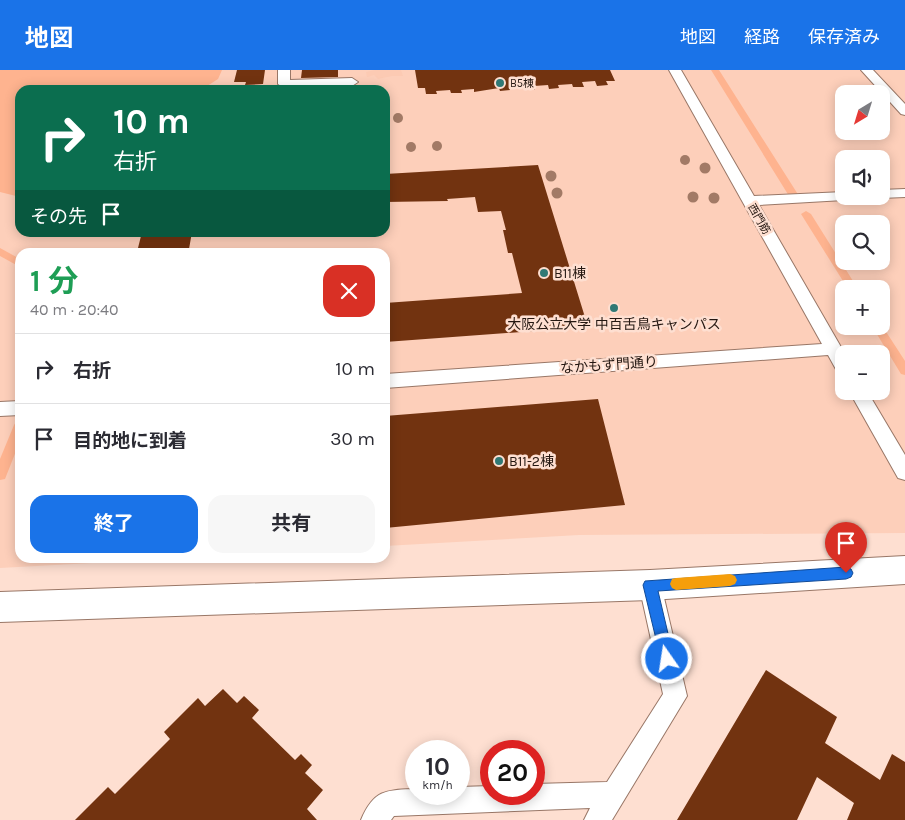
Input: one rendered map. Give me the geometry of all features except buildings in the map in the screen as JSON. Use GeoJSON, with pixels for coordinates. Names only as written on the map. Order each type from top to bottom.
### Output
{"type":"FeatureCollection","features":[{"type":"Feature","properties":{"kind":"street"},"geometry":{"type":"LineString","coordinates":[[0,607],[650,585],[905,570]]}},
{"type":"Feature","properties":{"kind":"lane"},"geometry":{"type":"LineString","coordinates":[[284,70],[284,84],[352,81]]}},
{"type":"Feature","properties":{"kind":"lane","name":"西門筋"},"geometry":{"type":"LineString","coordinates":[[674,70],[835,352]]}},
{"type":"Feature","properties":{"kind":"lane"},"geometry":{"type":"LineString","coordinates":[[867,70],[905,111]]}},
{"type":"Feature","properties":{"kind":"lane"},"geometry":{"type":"LineString","coordinates":[[890,194],[905,193]]}},
{"type":"Feature","properties":{"kind":"lane"},"geometry":{"type":"LineString","coordinates":[[749,200],[835,196]]}},
{"type":"Feature","properties":{"kind":"lane","name":"なかもず門通り"},"geometry":{"type":"LineString","coordinates":[[390,381],[833,349]]}},
{"type":"Feature","properties":{"kind":"lane"},"geometry":{"type":"LineString","coordinates":[[863,400],[905,472]]}},
{"type":"Feature","properties":{"kind":"lane"},"geometry":{"type":"LineString","coordinates":[[0,409],[15,408]]}},
{"type":"Feature","properties":{"kind":"lane"},"geometry":{"type":"LineString","coordinates":[[597,820],[675,696],[650,585]]}},
{"type":"Feature","properties":{"kind":"lane"},"geometry":{"type":"LineString","coordinates":[[374,820],[388,804],[613,794]]}},
{"type":"Feature","properties":{"kind":"shaded area","name":"大阪公立大学 中百舌鳥キャンパス"},"geometry":{"type":"Polygon","coordinates":[[[0,70],[905,70],[905,533],[579,535],[390,546],[390,248],[15,248],[15,563],[92,563],[0,568],[0,70]]]}},
{"type":"Feature","properties":{"kind":"shaded area"},"geometry":{"type":"Polygon","coordinates":[[[0,70],[222,70],[218,79],[209,85],[15,85],[15,196],[0,192],[0,70]]]}},
{"type":"Feature","properties":{"kind":"shaded area"},"geometry":{"type":"Polygon","coordinates":[[[401,70],[403,76],[378,79],[374,75],[367,77],[366,72],[401,70]]]}},
{"type":"Feature","properties":{"kind":"waterway"},"geometry":{"type":"LineString","coordinates":[[715,70],[794,196]]}},
{"type":"Feature","properties":{"kind":"waterway"},"geometry":{"type":"LineString","coordinates":[[806,214],[847,280]]}},
{"type":"Feature","properties":{"kind":"waterway"},"geometry":{"type":"LineString","coordinates":[[0,251],[15,261]]}},
{"type":"Feature","properties":{"kind":"waterway"},"geometry":{"type":"LineString","coordinates":[[883,335],[905,371]]}},
{"type":"Feature","properties":{"kind":"waterway"},"geometry":{"type":"LineString","coordinates":[[0,475],[15,438]]}},
{"type":"Feature","properties":{"kind":"slow traffic"},"geometry":{"type":"LineString","coordinates":[[676,584],[730,580]]}},
{"type":"Feature","properties":{"kind":"place","name":"B5棟"},"geometry":{"type":"Point","coordinates":[500,83]}},
{"type":"Feature","properties":{"kind":"place","name":"B11棟"},"geometry":{"type":"Point","coordinates":[544,273]}},
{"type":"Feature","properties":{"kind":"place","name":"大阪公立大学 中百舌鳥キャンパス"},"geometry":{"type":"Point","coordinates":[614,308]}},
{"type":"Feature","properties":{"kind":"place","name":"B11-2棟"},"geometry":{"type":"Point","coordinates":[499,461]}},
{"type":"Feature","properties":{"kind":"route"},"geometry":{"type":"LineString","coordinates":[[667,659],[650,585],[846,573]]}}]}
